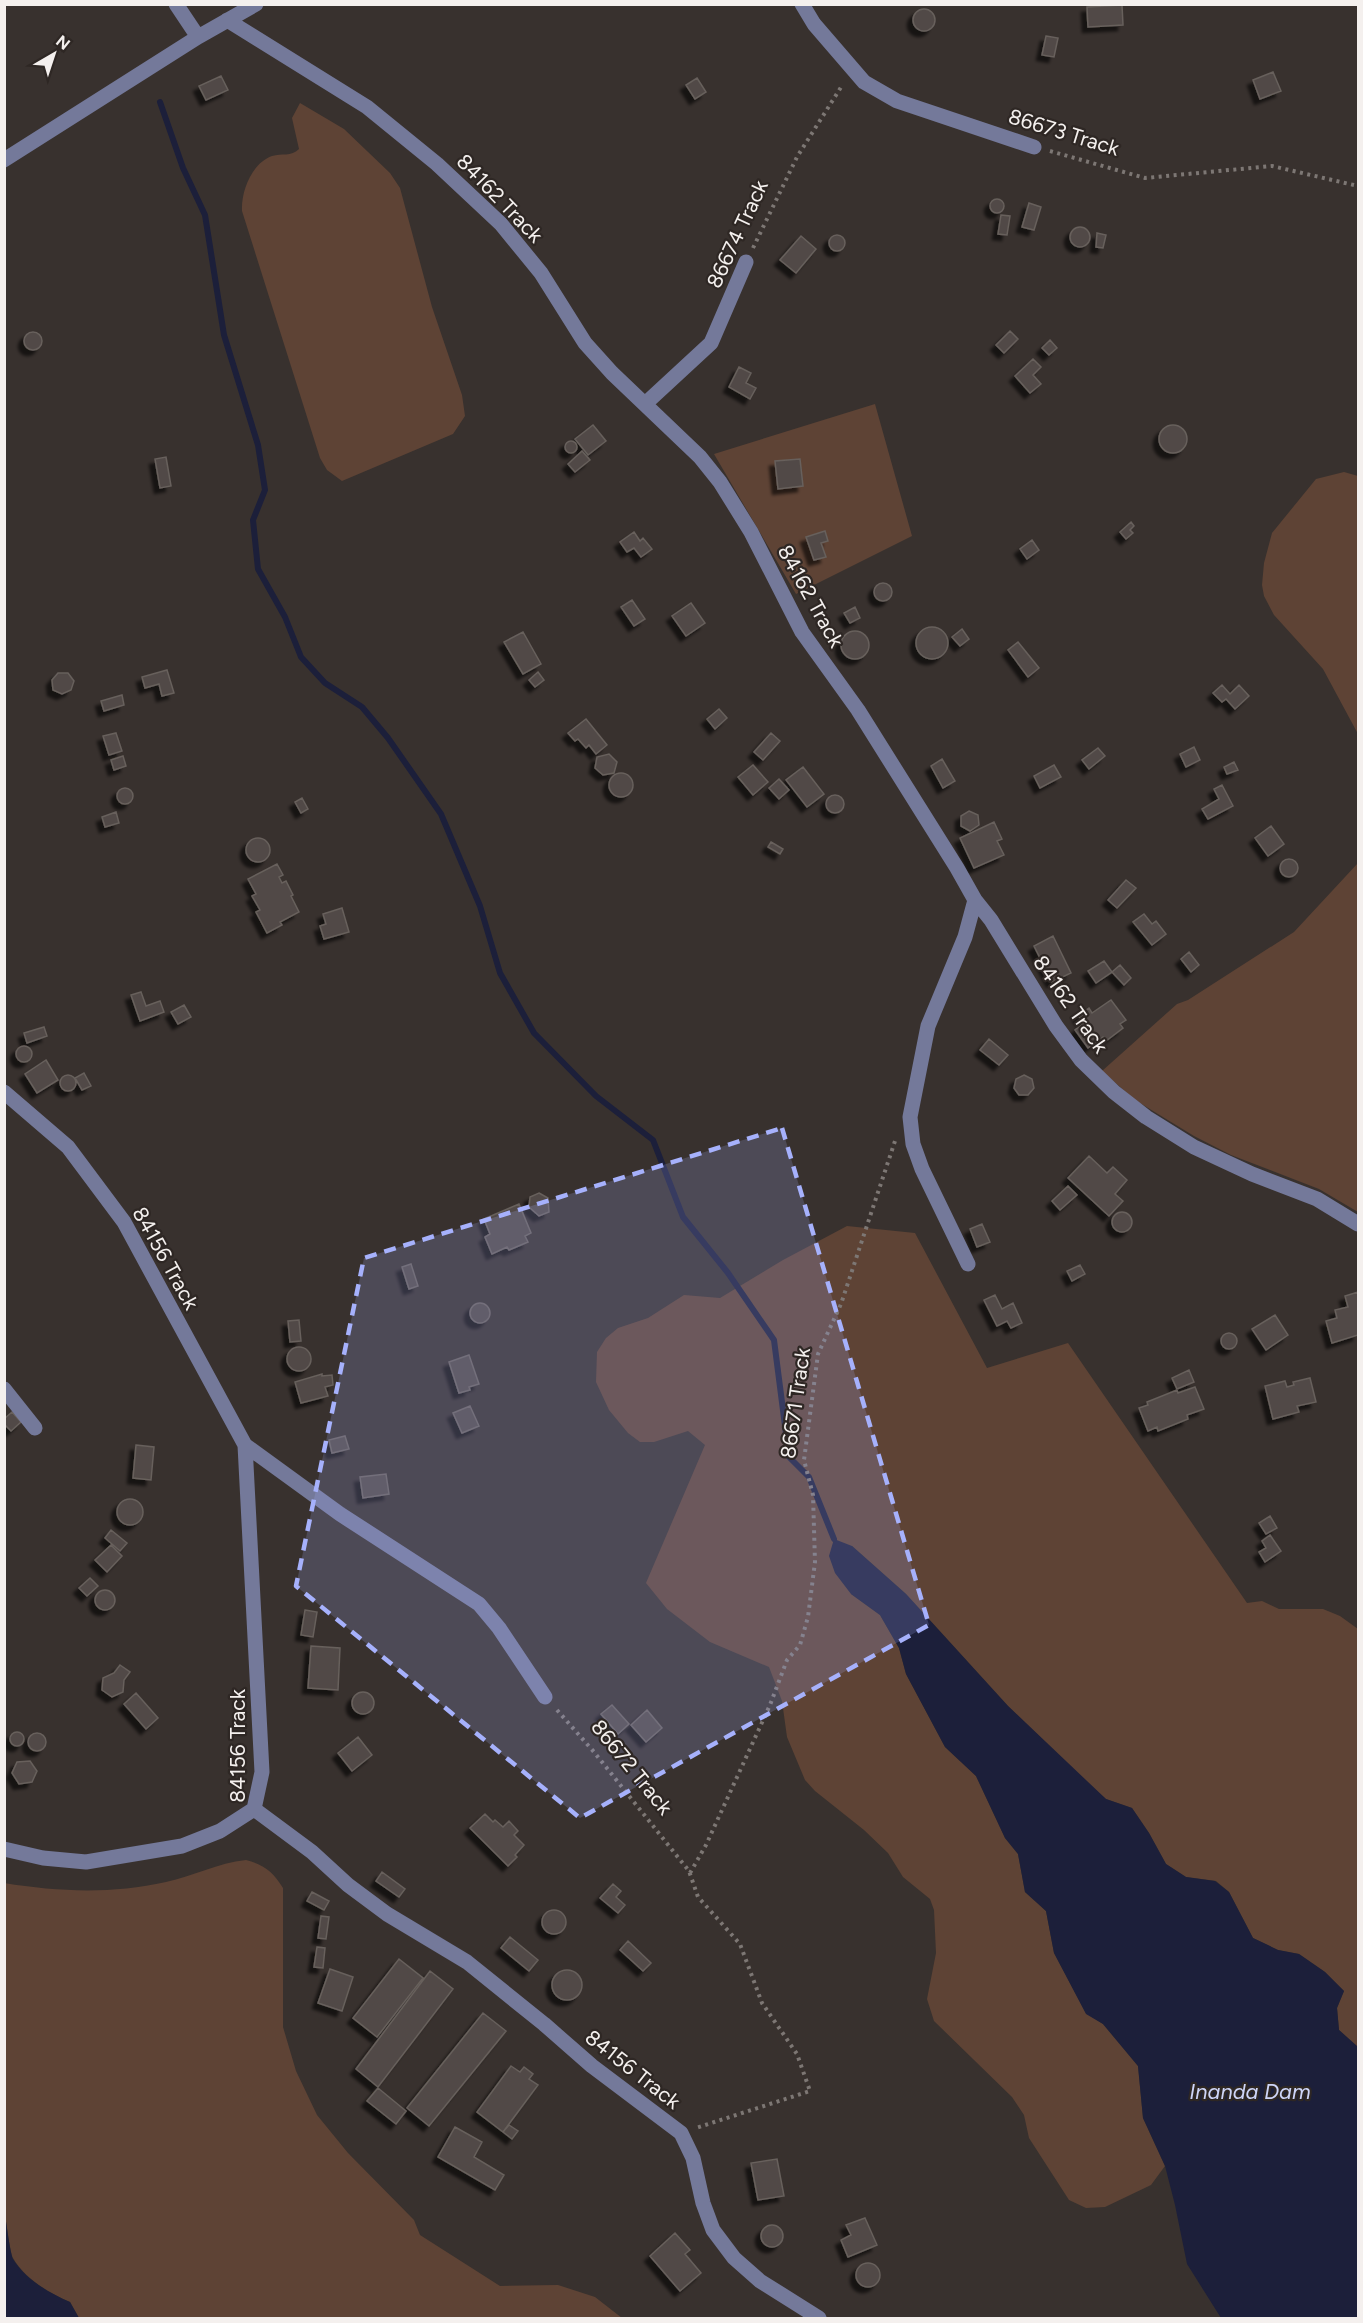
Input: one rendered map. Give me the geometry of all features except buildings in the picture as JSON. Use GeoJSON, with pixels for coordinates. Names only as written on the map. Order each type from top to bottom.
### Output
{"type":"FeatureCollection","features":[{"type":"Feature","properties":{"kind":"street"},"geometry":{"type":"LineString","coordinates":[[176,4],[198,37]]}},
{"type":"Feature","properties":{"kind":"street"},"geometry":{"type":"LineString","coordinates":[[4,160],[198,37],[256,4]]}},
{"type":"Feature","properties":{"kind":"street","name":"86673 Track"},"geometry":{"type":"LineString","coordinates":[[802,4],[814,24],[864,82],[897,101],[1034,147]]}},
{"type":"Feature","properties":{"kind":"street","name":"84162 Track"},"geometry":{"type":"LineString","coordinates":[[227,20],[367,107],[437,164],[501,224],[541,273],[585,344],[700,457],[720,482],[751,532],[802,632],[858,710],[957,867],[975,900],[991,920],[1056,1026],[1081,1060],[1114,1092],[1146,1118],[1194,1147],[1252,1174],[1317,1199],[1359,1224]]}},
{"type":"Feature","properties":{"kind":"street","name":"86674 Track"},"geometry":{"type":"LineString","coordinates":[[645,404],[711,343],[746,262]]}},
{"type":"Feature","properties":{"kind":"street"},"geometry":{"type":"LineString","coordinates":[[968,1264],[922,1169],[913,1144],[910,1117],[928,1026],[965,937],[975,900]]}},
{"type":"Feature","properties":{"kind":"street","name":"84156 Track"},"geometry":{"type":"LineString","coordinates":[[4,1092],[68,1148],[124,1222],[245,1445],[262,1772],[254,1809],[312,1852],[348,1885],[387,1914],[467,1962],[592,2066],[681,2133],[693,2158],[703,2203],[713,2230],[734,2258],[760,2282],[819,2319]]}},
{"type":"Feature","properties":{"kind":"street"},"geometry":{"type":"LineString","coordinates":[[4,1389],[35,1428]]}},
{"type":"Feature","properties":{"kind":"street"},"geometry":{"type":"LineString","coordinates":[[245,1445],[340,1514],[479,1604],[499,1628],[545,1697]]}},
{"type":"Feature","properties":{"kind":"street"},"geometry":{"type":"LineString","coordinates":[[4,1849],[43,1858],[86,1862],[182,1846],[220,1831],[254,1809]]}},
{"type":"Feature","properties":{"kind":"path","name":"86674 Track"},"geometry":{"type":"LineString","coordinates":[[746,262],[797,157],[853,69]]}},
{"type":"Feature","properties":{"kind":"path","name":"86673 Track"},"geometry":{"type":"LineString","coordinates":[[1034,147],[1145,178],[1272,166],[1359,186]]}},
{"type":"Feature","properties":{"kind":"path","name":"86671 Track"},"geometry":{"type":"LineString","coordinates":[[690,1873],[706,1845],[770,1705],[787,1660],[800,1645],[808,1617],[815,1562],[813,1495],[804,1460],[818,1354],[841,1304],[879,1183],[898,1133]]}},
{"type":"Feature","properties":{"kind":"path","name":"86672 Track"},"geometry":{"type":"LineString","coordinates":[[545,1697],[594,1752],[690,1873],[698,1897],[740,1944],[762,2003],[797,2054],[810,2091],[681,2133]]}},
{"type":"Feature","properties":{"kind":"highlighted area"},"geometry":{"type":"Polygon","coordinates":[[[782,1128],[929,1625],[580,1818],[296,1586],[364,1258],[782,1128]]]}},
{"type":"Feature","properties":{"kind":"shaded area"},"geometry":{"type":"Polygon","coordinates":[[[300,103],[344,129],[390,173],[400,188],[432,307],[462,395],[465,416],[453,434],[342,481],[327,470],[320,458],[242,211],[243,195],[253,171],[272,156],[290,154],[299,149],[292,118],[300,103]]]}},
{"type":"Feature","properties":{"kind":"shaded area"},"geometry":{"type":"Polygon","coordinates":[[[875,404],[912,536],[796,594],[714,454],[875,404]]]}},
{"type":"Feature","properties":{"kind":"shaded area"},"geometry":{"type":"Polygon","coordinates":[[[1344,472],[1358,476],[1358,734],[1323,669],[1274,615],[1264,596],[1262,585],[1264,563],[1272,533],[1316,479],[1344,472]]]}},
{"type":"Feature","properties":{"kind":"shaded area"},"geometry":{"type":"Polygon","coordinates":[[[1358,863],[1358,1212],[1319,1189],[1231,1155],[1194,1136],[1135,1100],[1102,1071],[1177,1004],[1188,1000],[1294,932],[1358,863]]]}},
{"type":"Feature","properties":{"kind":"shaded area"},"geometry":{"type":"Polygon","coordinates":[[[847,1226],[915,1233],[987,1368],[1068,1343],[1247,1603],[1262,1601],[1279,1609],[1323,1609],[1340,1616],[1358,1629],[1358,2047],[1339,2030],[1337,2008],[1344,1991],[1325,1972],[1299,1954],[1278,1950],[1253,1938],[1229,1892],[1216,1881],[1186,1877],[1166,1864],[1132,1808],[1106,1799],[1084,1780],[1008,1706],[906,1594],[852,1546],[851,1594],[880,1615],[899,1648],[906,1674],[945,1747],[976,1776],[1005,1838],[1018,1854],[1025,1892],[1046,1911],[1054,1953],[1086,2013],[1103,2024],[1138,2066],[1143,2118],[1165,2166],[1151,2185],[1105,2207],[1086,2208],[1069,2200],[1029,2138],[1024,2115],[1012,2097],[934,2021],[927,1999],[936,1953],[934,1910],[930,1899],[903,1877],[888,1853],[864,1830],[815,1791],[805,1780],[787,1737],[782,1701],[769,1667],[710,1642],[667,1609],[646,1583],[705,1445],[688,1431],[654,1442],[640,1442],[628,1433],[609,1410],[596,1382],[597,1352],[606,1338],[618,1328],[648,1318],[684,1295],[720,1298],[783,1260],[847,1226]]]}},
{"type":"Feature","properties":{"kind":"shaded area"},"geometry":{"type":"Polygon","coordinates":[[[246,1860],[268,1870],[283,1888],[283,2027],[296,2071],[317,2115],[348,2153],[414,2220],[420,2235],[500,2286],[558,2285],[595,2297],[622,2318],[79,2318],[70,2302],[38,2285],[18,2266],[12,2255],[5,2216],[4,1883],[65,1890],[106,1890],[166,1882],[246,1860]]]}},
{"type":"Feature","properties":{"kind":"water","name":"Inanda Dam"},"geometry":{"type":"Polygon","coordinates":[[[834,1539],[852,1546],[906,1594],[1008,1706],[1106,1799],[1132,1808],[1166,1864],[1186,1877],[1215,1881],[1229,1892],[1253,1938],[1278,1950],[1299,1954],[1325,1972],[1344,1991],[1337,2008],[1339,2030],[1358,2047],[1358,2318],[1221,2318],[1187,2264],[1165,2166],[1143,2118],[1138,2066],[1103,2024],[1086,2014],[1054,1953],[1046,1911],[1025,1892],[1018,1854],[1005,1838],[976,1776],[945,1747],[906,1674],[899,1648],[880,1615],[851,1594],[835,1573],[829,1556],[834,1539]]]}},
{"type":"Feature","properties":{"kind":"water"},"geometry":{"type":"Polygon","coordinates":[[[5,2216],[12,2256],[18,2266],[38,2285],[70,2302],[79,2318],[5,2318],[5,2216]]]}},
{"type":"Feature","properties":{"kind":"waterway"},"geometry":{"type":"LineString","coordinates":[[160,102],[183,168],[205,215],[224,335],[258,445],[265,490],[253,520],[258,569],[285,617],[301,657],[325,683],[362,707],[388,738],[441,814],[480,906],[500,973],[534,1033],[596,1096],[653,1140],[683,1217],[728,1273],[774,1340],[789,1457],[809,1477],[834,1539]]}}]}
